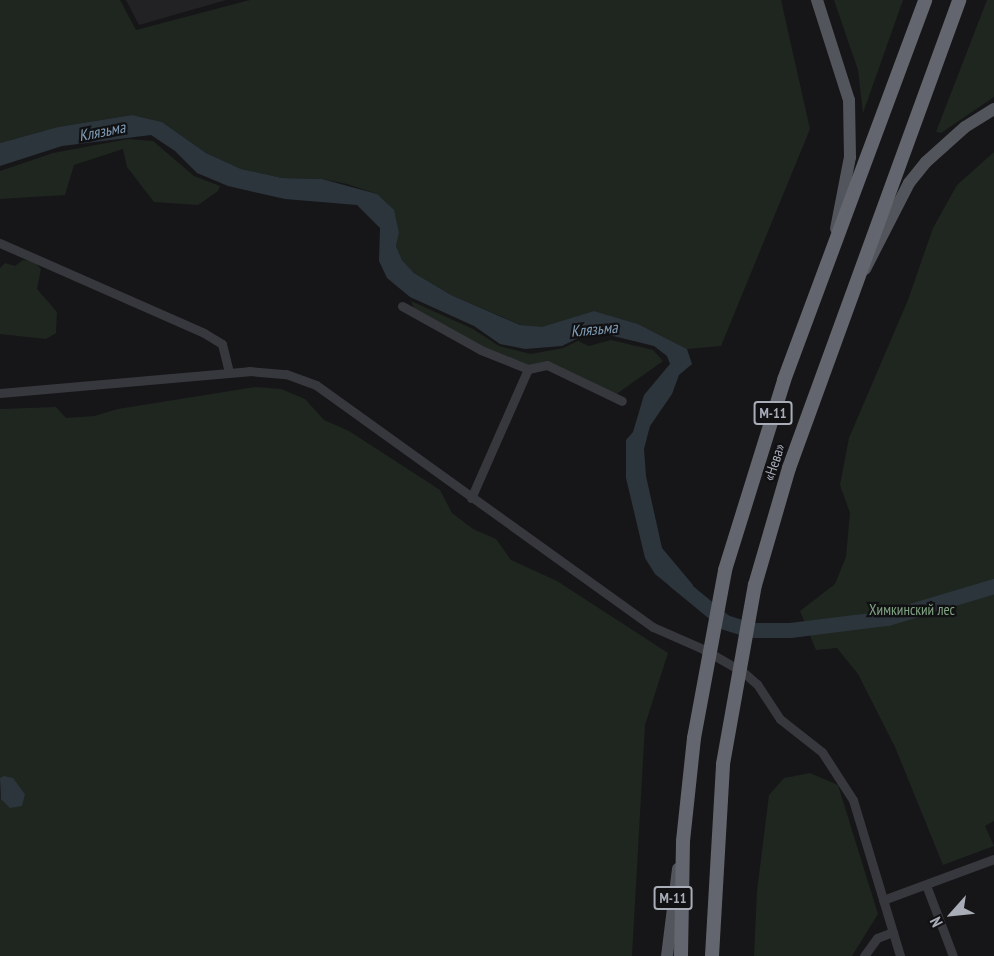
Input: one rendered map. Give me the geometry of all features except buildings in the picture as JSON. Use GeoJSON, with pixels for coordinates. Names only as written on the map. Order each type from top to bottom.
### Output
{"type":"FeatureCollection","features":[{"type":"Feature","properties":{"kind":"highway","name":"«Нева»"},"geometry":{"type":"LineString","coordinates":[[681,956],[683,841],[703,670],[725,570],[777,401],[925,0]]}},
{"type":"Feature","properties":{"kind":"highway","name":"«Нева»"},"geometry":{"type":"LineString","coordinates":[[713,956],[711,939],[723,764],[734,687],[755,585],[789,468],[959,0]]}},
{"type":"Feature","properties":{"kind":"main road","name":"М-11"},"geometry":{"type":"LineString","coordinates":[[817,0],[839,62],[849,100],[851,133],[830,258]]}},
{"type":"Feature","properties":{"kind":"main road"},"geometry":{"type":"LineString","coordinates":[[854,288],[885,236],[909,183],[926,162],[965,127],[994,109]]}},
{"type":"Feature","properties":{"kind":"main road","name":"М-11"},"geometry":{"type":"LineString","coordinates":[[667,956],[683,841]]}},
{"type":"Feature","properties":{"kind":"street"},"geometry":{"type":"LineString","coordinates":[[0,243],[204,333],[222,344],[229,373]]}},
{"type":"Feature","properties":{"kind":"street"},"geometry":{"type":"LineString","coordinates":[[402,306],[481,350],[528,369],[547,365],[622,400]]}},
{"type":"Feature","properties":{"kind":"street"},"geometry":{"type":"LineString","coordinates":[[471,498],[528,369]]}},
{"type":"Feature","properties":{"kind":"street"},"geometry":{"type":"LineString","coordinates":[[0,393],[229,373],[286,374],[316,385],[653,627],[703,649],[743,672],[756,684],[780,718],[822,752],[840,774],[853,800],[900,956]]}},
{"type":"Feature","properties":{"kind":"street"},"geometry":{"type":"LineString","coordinates":[[883,900],[994,859]]}},
{"type":"Feature","properties":{"kind":"street"},"geometry":{"type":"LineString","coordinates":[[926,885],[953,956]]}},
{"type":"Feature","properties":{"kind":"street"},"geometry":{"type":"LineString","coordinates":[[864,956],[877,938],[892,932]]}},
{"type":"Feature","properties":{"kind":"shaded area"},"geometry":{"type":"Polygon","coordinates":[[[126,0],[226,0],[139,25],[126,0]]]}},
{"type":"Feature","properties":{"kind":"green space"},"geometry":{"type":"Polygon","coordinates":[[[0,0],[120,0],[136,30],[250,0],[781,0],[810,129],[721,346],[687,349],[638,324],[594,311],[542,328],[521,325],[451,295],[414,273],[402,260],[396,246],[399,233],[377,194],[322,179],[282,178],[241,169],[206,153],[162,122],[132,115],[58,127],[0,143],[0,0]]]}},
{"type":"Feature","properties":{"kind":"green space"},"geometry":{"type":"Polygon","coordinates":[[[834,0],[903,0],[863,113],[858,70],[834,0]]]}},
{"type":"Feature","properties":{"kind":"green space"},"geometry":{"type":"Polygon","coordinates":[[[987,0],[994,0],[994,97],[941,133],[936,132],[987,0]]]}},
{"type":"Feature","properties":{"kind":"green space"},"geometry":{"type":"Polygon","coordinates":[[[128,139],[153,141],[194,176],[220,186],[218,191],[198,205],[154,202],[127,167],[123,149],[74,165],[65,195],[0,199],[0,171],[53,153],[128,139]]]}},
{"type":"Feature","properties":{"kind":"green space","name":"Химкинский лес"},"geometry":{"type":"Polygon","coordinates":[[[994,152],[994,821],[985,826],[994,846],[943,865],[895,747],[858,674],[837,648],[816,650],[800,611],[835,584],[846,557],[850,513],[840,485],[849,438],[908,300],[933,228],[957,185],[994,152]]]}},
{"type":"Feature","properties":{"kind":"green space"},"geometry":{"type":"Polygon","coordinates":[[[23,260],[34,261],[41,269],[37,289],[57,312],[56,333],[46,339],[0,334],[0,268],[5,263],[15,266],[23,260]]]}},
{"type":"Feature","properties":{"kind":"green space"},"geometry":{"type":"Polygon","coordinates":[[[411,301],[473,329],[499,346],[531,354],[563,348],[578,341],[589,346],[611,340],[653,350],[663,361],[615,395],[552,365],[529,365],[467,340],[414,309],[411,301]]]}},
{"type":"Feature","properties":{"kind":"green space"},"geometry":{"type":"Polygon","coordinates":[[[255,387],[281,389],[305,399],[324,420],[349,431],[440,490],[452,513],[473,529],[496,539],[511,560],[557,581],[668,653],[645,725],[632,956],[0,956],[0,795],[1,799],[25,794],[12,778],[0,778],[0,409],[56,407],[66,418],[94,416],[118,409],[255,387]]]}},
{"type":"Feature","properties":{"kind":"green space"},"geometry":{"type":"Polygon","coordinates":[[[810,773],[838,785],[878,914],[852,956],[754,956],[757,891],[769,795],[784,778],[810,773]]]}},
{"type":"Feature","properties":{"kind":"water"},"geometry":{"type":"Polygon","coordinates":[[[132,115],[162,122],[206,153],[241,169],[282,178],[322,179],[377,194],[394,210],[399,233],[396,246],[402,260],[414,273],[451,295],[520,325],[542,327],[594,311],[638,324],[687,349],[692,364],[679,375],[672,394],[650,426],[644,449],[646,476],[662,548],[693,585],[687,600],[655,574],[645,558],[626,478],[626,440],[633,432],[644,395],[670,364],[667,356],[654,346],[601,333],[582,336],[562,346],[525,349],[500,344],[474,326],[410,297],[387,278],[379,261],[380,228],[357,205],[285,199],[228,186],[197,173],[175,151],[151,135],[62,146],[0,166],[0,143],[58,127],[132,115]]]}},
{"type":"Feature","properties":{"kind":"water"},"geometry":{"type":"Polygon","coordinates":[[[4,776],[13,778],[25,794],[22,806],[10,808],[1,799],[0,778],[4,776]]]}},
{"type":"Feature","properties":{"kind":"waterway","name":"Клязьма"},"geometry":{"type":"LineString","coordinates":[[674,580],[725,622],[749,630],[790,630],[887,618],[994,586]]}}]}
